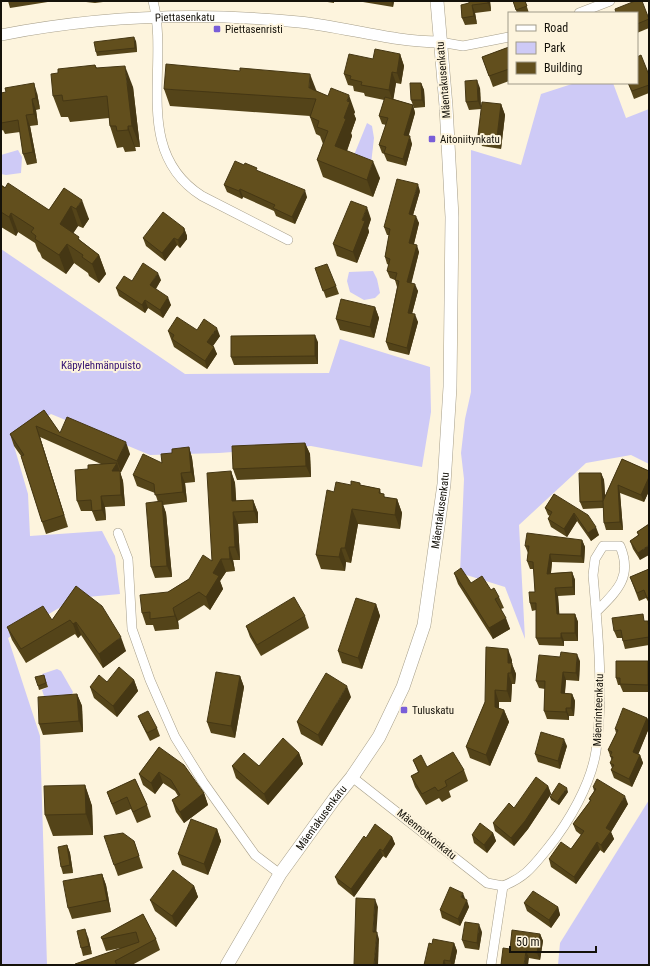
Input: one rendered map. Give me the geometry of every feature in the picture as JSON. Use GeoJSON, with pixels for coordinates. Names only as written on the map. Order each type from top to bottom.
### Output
{"type":"FeatureCollection","features":[{"type":"Feature","properties":{"kind":"main road","name":"Mäentakusenkatu"},"geometry":{"type":"LineString","coordinates":[[227,965],[280,874],[352,777],[379,737],[403,687],[424,626],[444,484],[449,424],[452,217],[446,106],[437,1]]}},
{"type":"Feature","properties":{"kind":"street"},"geometry":{"type":"LineString","coordinates":[[153,1],[156,17],[158,121],[162,144],[174,171],[190,188],[202,196],[288,240]]}},
{"type":"Feature","properties":{"kind":"street"},"geometry":{"type":"LineString","coordinates":[[582,12],[610,1]]}},
{"type":"Feature","properties":{"kind":"street","name":"Piettasenkatu"},"geometry":{"type":"LineString","coordinates":[[1,35],[71,24],[156,17],[224,17],[298,22],[350,29],[404,39],[440,42]]}},
{"type":"Feature","properties":{"kind":"street"},"geometry":{"type":"LineString","coordinates":[[440,42],[463,46],[508,37]]}},
{"type":"Feature","properties":{"kind":"street"},"geometry":{"type":"LineString","coordinates":[[118,533],[128,559],[132,629],[150,680],[175,737],[202,782],[255,855],[280,874]]}},
{"type":"Feature","properties":{"kind":"street","name":"Mäenrinteenkatu"},"geometry":{"type":"LineString","coordinates":[[503,886],[519,880],[531,868],[559,834],[583,793],[596,752],[600,678],[593,575],[595,559],[603,546],[620,546],[625,558],[624,574],[619,588],[596,612]]}},
{"type":"Feature","properties":{"kind":"street","name":"Mäennotkonkatu"},"geometry":{"type":"LineString","coordinates":[[352,777],[487,883],[503,886]]}},
{"type":"Feature","properties":{"kind":"street"},"geometry":{"type":"LineString","coordinates":[[491,965],[503,886]]}},
{"type":"Feature","properties":{"kind":"green space"},"geometry":{"type":"Polygon","coordinates":[[[572,84],[613,84],[626,118],[649,109],[649,464],[631,455],[586,463],[519,525],[525,639],[505,587],[460,573],[464,479],[461,453],[465,419],[471,392],[471,150],[521,165],[541,94],[572,84]]]}},
{"type":"Feature","properties":{"kind":"green space"},"geometry":{"type":"Polygon","coordinates":[[[367,123],[372,126],[374,138],[371,164],[354,155],[367,123]]]}},
{"type":"Feature","properties":{"kind":"green space"},"geometry":{"type":"Polygon","coordinates":[[[18,150],[22,157],[21,173],[6,175],[1,174],[1,155],[18,150]]]}},
{"type":"Feature","properties":{"kind":"green space","name":"Käpylehmänpuisto"},"geometry":{"type":"Polygon","coordinates":[[[1,249],[185,374],[329,373],[340,339],[430,367],[431,412],[422,467],[311,446],[219,453],[150,455],[51,414],[12,439],[28,494],[30,536],[102,531],[115,556],[120,594],[76,598],[8,638],[40,736],[47,965],[1,965],[1,249]]]}},
{"type":"Feature","properties":{"kind":"green space"},"geometry":{"type":"Polygon","coordinates":[[[373,271],[377,279],[380,293],[375,298],[364,300],[350,292],[347,281],[349,272],[373,271]]]}},
{"type":"Feature","properties":{"kind":"green space"},"geometry":{"type":"Polygon","coordinates":[[[57,669],[61,671],[73,692],[71,696],[46,702],[42,690],[48,687],[42,674],[57,669]]]}},
{"type":"Feature","properties":{"kind":"green space"},"geometry":{"type":"Polygon","coordinates":[[[649,800],[649,965],[558,965],[560,943],[649,800]]]}},
{"type":"Feature","properties":{"kind":"building"},"geometry":{"type":"Polygon","coordinates":[[[469,1],[488,1],[488,3],[472,5],[474,16],[462,18],[461,5],[469,3],[469,1]]]}},
{"type":"Feature","properties":{"kind":"building"},"geometry":{"type":"Polygon","coordinates":[[[513,1],[525,1],[527,6],[516,10],[513,1]]]}},
{"type":"Feature","properties":{"kind":"building"},"geometry":{"type":"Polygon","coordinates":[[[635,1],[642,1],[649,19],[638,24],[638,12],[616,12],[615,9],[635,1]]]}},
{"type":"Feature","properties":{"kind":"building"},"geometry":{"type":"Polygon","coordinates":[[[134,37],[135,48],[96,52],[94,42],[134,37]]]}},
{"type":"Feature","properties":{"kind":"building"},"geometry":{"type":"Polygon","coordinates":[[[508,47],[508,69],[489,76],[482,57],[508,47]]]}},
{"type":"Feature","properties":{"kind":"building"},"geometry":{"type":"Polygon","coordinates":[[[375,49],[400,54],[397,73],[392,72],[389,90],[361,85],[362,82],[350,79],[351,76],[344,74],[349,54],[373,59],[375,49]]]}},
{"type":"Feature","properties":{"kind":"building"},"geometry":{"type":"Polygon","coordinates":[[[641,55],[649,75],[649,85],[632,91],[628,84],[638,84],[638,56],[641,55]]]}},
{"type":"Feature","properties":{"kind":"building"},"geometry":{"type":"Polygon","coordinates":[[[166,64],[240,71],[240,68],[310,74],[309,88],[328,96],[331,88],[349,95],[347,101],[350,102],[344,118],[346,119],[335,146],[373,161],[367,180],[317,160],[328,131],[317,127],[319,121],[310,117],[316,99],[164,89],[166,64]]]}},
{"type":"Feature","properties":{"kind":"building"},"geometry":{"type":"Polygon","coordinates":[[[95,65],[96,68],[125,66],[132,126],[128,126],[128,130],[117,131],[116,126],[110,126],[107,96],[63,101],[62,95],[53,96],[51,74],[58,73],[58,69],[95,65]]]}},
{"type":"Feature","properties":{"kind":"building"},"geometry":{"type":"Polygon","coordinates":[[[477,80],[478,101],[466,102],[465,81],[477,80]]]}},
{"type":"Feature","properties":{"kind":"building"},"geometry":{"type":"Polygon","coordinates":[[[34,83],[36,98],[32,99],[34,114],[26,115],[33,152],[23,154],[18,120],[1,123],[1,93],[6,92],[5,88],[34,83]]]}},
{"type":"Feature","properties":{"kind":"building"},"geometry":{"type":"Polygon","coordinates":[[[410,83],[421,83],[422,100],[411,100],[410,83]]]}},
{"type":"Feature","properties":{"kind":"building"},"geometry":{"type":"Polygon","coordinates":[[[385,97],[413,105],[404,135],[410,136],[403,159],[384,153],[386,147],[379,145],[388,118],[379,116],[385,97]]]}},
{"type":"Feature","properties":{"kind":"building"},"geometry":{"type":"Polygon","coordinates":[[[482,102],[501,104],[497,137],[478,135],[482,102]]]}},
{"type":"Feature","properties":{"kind":"building"},"geometry":{"type":"Polygon","coordinates":[[[235,161],[244,165],[245,163],[257,168],[256,170],[305,190],[292,217],[273,208],[275,205],[240,189],[239,191],[224,185],[235,161]]]}},
{"type":"Feature","properties":{"kind":"building"},"geometry":{"type":"Polygon","coordinates":[[[397,179],[418,184],[409,214],[416,216],[409,243],[417,245],[407,282],[415,284],[408,313],[415,314],[407,348],[386,342],[399,281],[395,280],[397,273],[387,271],[390,259],[385,257],[390,229],[384,227],[397,179]]]}},
{"type":"Feature","properties":{"kind":"building"},"geometry":{"type":"Polygon","coordinates":[[[8,183],[49,210],[64,188],[82,200],[76,209],[71,206],[60,224],[79,237],[78,239],[99,255],[92,264],[82,257],[83,255],[67,244],[59,255],[35,239],[36,236],[31,232],[34,228],[11,213],[9,217],[1,212],[1,185],[5,188],[8,183]]]}},
{"type":"Feature","properties":{"kind":"building"},"geometry":{"type":"Polygon","coordinates":[[[351,201],[367,207],[362,220],[365,221],[353,252],[333,244],[351,201]]]}},
{"type":"Feature","properties":{"kind":"building"},"geometry":{"type":"Polygon","coordinates":[[[163,212],[184,228],[184,232],[178,240],[174,238],[162,253],[143,238],[163,212]]]}},
{"type":"Feature","properties":{"kind":"building"},"geometry":{"type":"Polygon","coordinates":[[[143,263],[158,273],[150,285],[168,297],[160,310],[145,300],[142,305],[116,288],[124,276],[132,281],[143,263]]]}},
{"type":"Feature","properties":{"kind":"building"},"geometry":{"type":"Polygon","coordinates":[[[327,264],[336,286],[323,291],[315,268],[327,264]]]}},
{"type":"Feature","properties":{"kind":"building"},"geometry":{"type":"Polygon","coordinates":[[[341,299],[375,307],[370,327],[336,319],[341,299]]]}},
{"type":"Feature","properties":{"kind":"building"},"geometry":{"type":"Polygon","coordinates":[[[177,317],[197,330],[204,319],[217,328],[207,342],[214,347],[205,361],[172,339],[174,335],[168,331],[177,317]]]}},
{"type":"Feature","properties":{"kind":"building"},"geometry":{"type":"Polygon","coordinates":[[[315,335],[315,356],[231,357],[231,336],[315,335]]]}},
{"type":"Feature","properties":{"kind":"building"},"geometry":{"type":"Polygon","coordinates":[[[44,410],[60,433],[67,417],[126,442],[117,461],[36,426],[64,515],[42,522],[21,456],[24,455],[10,434],[44,410]]]}},
{"type":"Feature","properties":{"kind":"building"},"geometry":{"type":"Polygon","coordinates":[[[305,443],[306,466],[233,469],[232,446],[305,443]]]}},
{"type":"Feature","properties":{"kind":"building"},"geometry":{"type":"Polygon","coordinates":[[[189,447],[191,472],[181,473],[183,492],[155,495],[154,484],[133,475],[143,454],[162,463],[161,454],[172,453],[172,449],[189,447]]]}},
{"type":"Feature","properties":{"kind":"building"},"geometry":{"type":"Polygon","coordinates":[[[622,459],[649,471],[649,477],[641,495],[618,485],[620,522],[604,523],[603,501],[622,459]]]}},
{"type":"Feature","properties":{"kind":"building"},"geometry":{"type":"Polygon","coordinates":[[[117,463],[112,471],[120,471],[121,495],[101,496],[102,510],[92,511],[91,500],[77,501],[75,470],[88,469],[88,465],[117,463]]]}},
{"type":"Feature","properties":{"kind":"building"},"geometry":{"type":"Polygon","coordinates":[[[231,471],[232,501],[253,500],[254,511],[233,512],[235,547],[229,547],[230,559],[221,559],[213,573],[219,576],[206,597],[199,592],[173,608],[175,616],[150,619],[150,612],[142,613],[140,595],[168,592],[189,579],[203,555],[212,561],[207,473],[231,471]]]}},
{"type":"Feature","properties":{"kind":"building"},"geometry":{"type":"Polygon","coordinates":[[[579,473],[601,473],[603,501],[580,502],[579,473]]]}},
{"type":"Feature","properties":{"kind":"building"},"geometry":{"type":"Polygon","coordinates":[[[351,481],[360,483],[360,485],[380,489],[379,493],[384,494],[384,497],[397,499],[395,515],[352,509],[345,548],[341,548],[339,557],[316,555],[327,490],[334,492],[336,482],[351,485],[351,481]]]}},
{"type":"Feature","properties":{"kind":"building"},"geometry":{"type":"Polygon","coordinates":[[[554,494],[588,515],[596,527],[588,533],[574,513],[564,529],[548,519],[552,512],[545,508],[554,494]]]}},
{"type":"Feature","properties":{"kind":"building"},"geometry":{"type":"Polygon","coordinates":[[[162,501],[167,566],[151,567],[146,503],[162,501]]]}},
{"type":"Feature","properties":{"kind":"building"},"geometry":{"type":"Polygon","coordinates":[[[649,524],[649,545],[638,553],[630,541],[639,535],[637,532],[649,524]]]}},
{"type":"Feature","properties":{"kind":"building"},"geometry":{"type":"Polygon","coordinates":[[[527,533],[582,540],[581,556],[550,554],[547,574],[572,572],[573,587],[555,588],[557,614],[575,614],[575,633],[561,633],[561,638],[536,638],[536,603],[530,603],[529,592],[535,592],[533,562],[527,561],[529,546],[525,546],[527,533]]]}},
{"type":"Feature","properties":{"kind":"building"},"geometry":{"type":"Polygon","coordinates":[[[461,568],[471,583],[482,576],[491,590],[494,588],[499,597],[495,599],[506,618],[489,628],[454,573],[461,568]]]}},
{"type":"Feature","properties":{"kind":"building"},"geometry":{"type":"Polygon","coordinates":[[[649,569],[649,597],[647,598],[644,590],[637,593],[630,577],[649,569]]]}},
{"type":"Feature","properties":{"kind":"building"},"geometry":{"type":"Polygon","coordinates":[[[76,586],[102,606],[121,637],[99,654],[76,622],[73,624],[70,620],[21,649],[7,627],[43,606],[52,620],[76,586]]]}},
{"type":"Feature","properties":{"kind":"building"},"geometry":{"type":"Polygon","coordinates":[[[294,597],[305,616],[257,645],[246,626],[294,597]]]}},
{"type":"Feature","properties":{"kind":"building"},"geometry":{"type":"Polygon","coordinates":[[[356,598],[376,604],[358,658],[338,651],[356,598]]]}},
{"type":"Feature","properties":{"kind":"building"},"geometry":{"type":"Polygon","coordinates":[[[643,614],[644,621],[648,621],[649,637],[623,641],[621,630],[614,631],[612,618],[643,614]]]}},
{"type":"Feature","properties":{"kind":"building"},"geometry":{"type":"Polygon","coordinates":[[[486,647],[508,649],[508,663],[512,663],[511,673],[508,673],[507,691],[495,690],[495,707],[504,710],[486,755],[466,747],[485,702],[486,647]]]}},
{"type":"Feature","properties":{"kind":"building"},"geometry":{"type":"Polygon","coordinates":[[[561,652],[577,654],[576,673],[563,672],[561,693],[572,694],[571,708],[566,708],[566,712],[544,711],[545,681],[536,681],[539,655],[560,657],[561,652]]]}},
{"type":"Feature","properties":{"kind":"building"},"geometry":{"type":"Polygon","coordinates":[[[616,661],[648,661],[648,685],[620,684],[620,678],[616,678],[616,661]]]}},
{"type":"Feature","properties":{"kind":"building"},"geometry":{"type":"Polygon","coordinates":[[[119,667],[134,680],[113,706],[90,687],[99,675],[107,682],[119,667]]]}},
{"type":"Feature","properties":{"kind":"building"},"geometry":{"type":"Polygon","coordinates":[[[216,672],[240,676],[231,726],[207,722],[216,672]]]}},
{"type":"Feature","properties":{"kind":"building"},"geometry":{"type":"Polygon","coordinates":[[[326,673],[347,686],[318,735],[297,722],[326,673]]]}},
{"type":"Feature","properties":{"kind":"building"},"geometry":{"type":"Polygon","coordinates":[[[44,675],[46,683],[38,686],[35,677],[44,675]]]}},
{"type":"Feature","properties":{"kind":"building"},"geometry":{"type":"Polygon","coordinates":[[[77,694],[79,721],[39,724],[38,697],[77,694]]]}},
{"type":"Feature","properties":{"kind":"building"},"geometry":{"type":"Polygon","coordinates":[[[623,708],[647,718],[633,752],[640,755],[629,779],[611,770],[614,765],[610,763],[613,757],[610,756],[612,752],[608,750],[618,730],[615,729],[623,708]]]}},
{"type":"Feature","properties":{"kind":"building"},"geometry":{"type":"Polygon","coordinates":[[[148,711],[157,728],[147,733],[138,716],[148,711]]]}},
{"type":"Feature","properties":{"kind":"building"},"geometry":{"type":"Polygon","coordinates":[[[541,732],[564,739],[558,761],[535,754],[541,732]]]}},
{"type":"Feature","properties":{"kind":"building"},"geometry":{"type":"Polygon","coordinates":[[[283,738],[299,753],[264,794],[232,766],[244,753],[259,766],[283,738]]]}},
{"type":"Feature","properties":{"kind":"building"},"geometry":{"type":"Polygon","coordinates":[[[159,747],[184,765],[204,793],[180,812],[172,800],[180,795],[171,780],[159,772],[151,783],[139,774],[159,747]]]}},
{"type":"Feature","properties":{"kind":"building"},"geometry":{"type":"Polygon","coordinates":[[[453,752],[464,770],[445,781],[447,786],[438,791],[435,787],[422,794],[411,776],[419,772],[413,760],[421,755],[427,767],[453,752]]]}},
{"type":"Feature","properties":{"kind":"building"},"geometry":{"type":"Polygon","coordinates":[[[536,777],[548,786],[525,821],[511,838],[493,823],[509,803],[514,808],[536,777]]]}},
{"type":"Feature","properties":{"kind":"building"},"geometry":{"type":"Polygon","coordinates":[[[135,779],[147,805],[133,812],[127,797],[112,804],[107,792],[135,779]]]}},
{"type":"Feature","properties":{"kind":"building"},"geometry":{"type":"Polygon","coordinates":[[[597,779],[625,796],[606,828],[611,831],[601,845],[597,842],[574,877],[549,859],[561,842],[571,849],[584,831],[573,824],[591,800],[589,799],[596,789],[593,787],[597,779]]]}},
{"type":"Feature","properties":{"kind":"building"},"geometry":{"type":"Polygon","coordinates":[[[559,783],[567,788],[557,802],[550,797],[559,783]]]}},
{"type":"Feature","properties":{"kind":"building"},"geometry":{"type":"Polygon","coordinates":[[[85,785],[86,814],[45,815],[44,786],[85,785]]]}},
{"type":"Feature","properties":{"kind":"building"},"geometry":{"type":"Polygon","coordinates":[[[191,819],[217,829],[204,864],[178,854],[191,819]]]}},
{"type":"Feature","properties":{"kind":"building"},"geometry":{"type":"Polygon","coordinates":[[[480,823],[493,833],[484,845],[472,835],[480,823]]]}},
{"type":"Feature","properties":{"kind":"building"},"geometry":{"type":"Polygon","coordinates":[[[375,824],[392,837],[383,851],[380,849],[351,889],[335,877],[364,836],[366,838],[375,824]]]}},
{"type":"Feature","properties":{"kind":"building"},"geometry":{"type":"Polygon","coordinates":[[[123,833],[134,841],[139,856],[114,865],[104,836],[123,833]]]}},
{"type":"Feature","properties":{"kind":"building"},"geometry":{"type":"Polygon","coordinates":[[[67,845],[70,865],[61,867],[58,847],[67,845]]]}},
{"type":"Feature","properties":{"kind":"building"},"geometry":{"type":"Polygon","coordinates":[[[173,870],[194,886],[172,916],[150,900],[173,870]]]}},
{"type":"Feature","properties":{"kind":"building"},"geometry":{"type":"Polygon","coordinates":[[[102,874],[107,900],[68,908],[63,881],[102,874]]]}},
{"type":"Feature","properties":{"kind":"building"},"geometry":{"type":"Polygon","coordinates":[[[450,887],[463,893],[461,897],[467,900],[458,919],[440,910],[450,887]]]}},
{"type":"Feature","properties":{"kind":"building"},"geometry":{"type":"Polygon","coordinates":[[[533,891],[558,907],[549,920],[524,903],[533,891]]]}},
{"type":"Feature","properties":{"kind":"building"},"geometry":{"type":"Polygon","coordinates":[[[356,898],[375,899],[373,932],[377,932],[374,965],[354,965],[356,898]]]}},
{"type":"Feature","properties":{"kind":"building"},"geometry":{"type":"Polygon","coordinates":[[[143,914],[156,939],[115,961],[117,965],[75,964],[139,942],[136,932],[102,939],[101,937],[143,914]]]}},
{"type":"Feature","properties":{"kind":"building"},"geometry":{"type":"Polygon","coordinates":[[[465,922],[479,924],[477,943],[462,940],[465,922]]]}},
{"type":"Feature","properties":{"kind":"building"},"geometry":{"type":"Polygon","coordinates":[[[85,929],[89,946],[81,948],[77,931],[85,929]]]}},
{"type":"Feature","properties":{"kind":"building"},"geometry":{"type":"Polygon","coordinates":[[[512,930],[540,934],[537,953],[526,951],[524,965],[501,965],[503,948],[510,949],[512,930]]]}},
{"type":"Feature","properties":{"kind":"building"},"geometry":{"type":"Polygon","coordinates":[[[433,939],[454,943],[450,961],[444,960],[443,965],[424,965],[429,943],[432,944],[433,939]]]}},
{"type":"Feature","properties":{"kind":"place","name":"Piettasenristi"},"geometry":{"type":"Point","coordinates":[217,29]}},
{"type":"Feature","properties":{"kind":"place","name":"Aitoniitynkatu"},"geometry":{"type":"Point","coordinates":[432,139]}},
{"type":"Feature","properties":{"kind":"place","name":"Tuluskatu"},"geometry":{"type":"Point","coordinates":[404,710]}}]}
